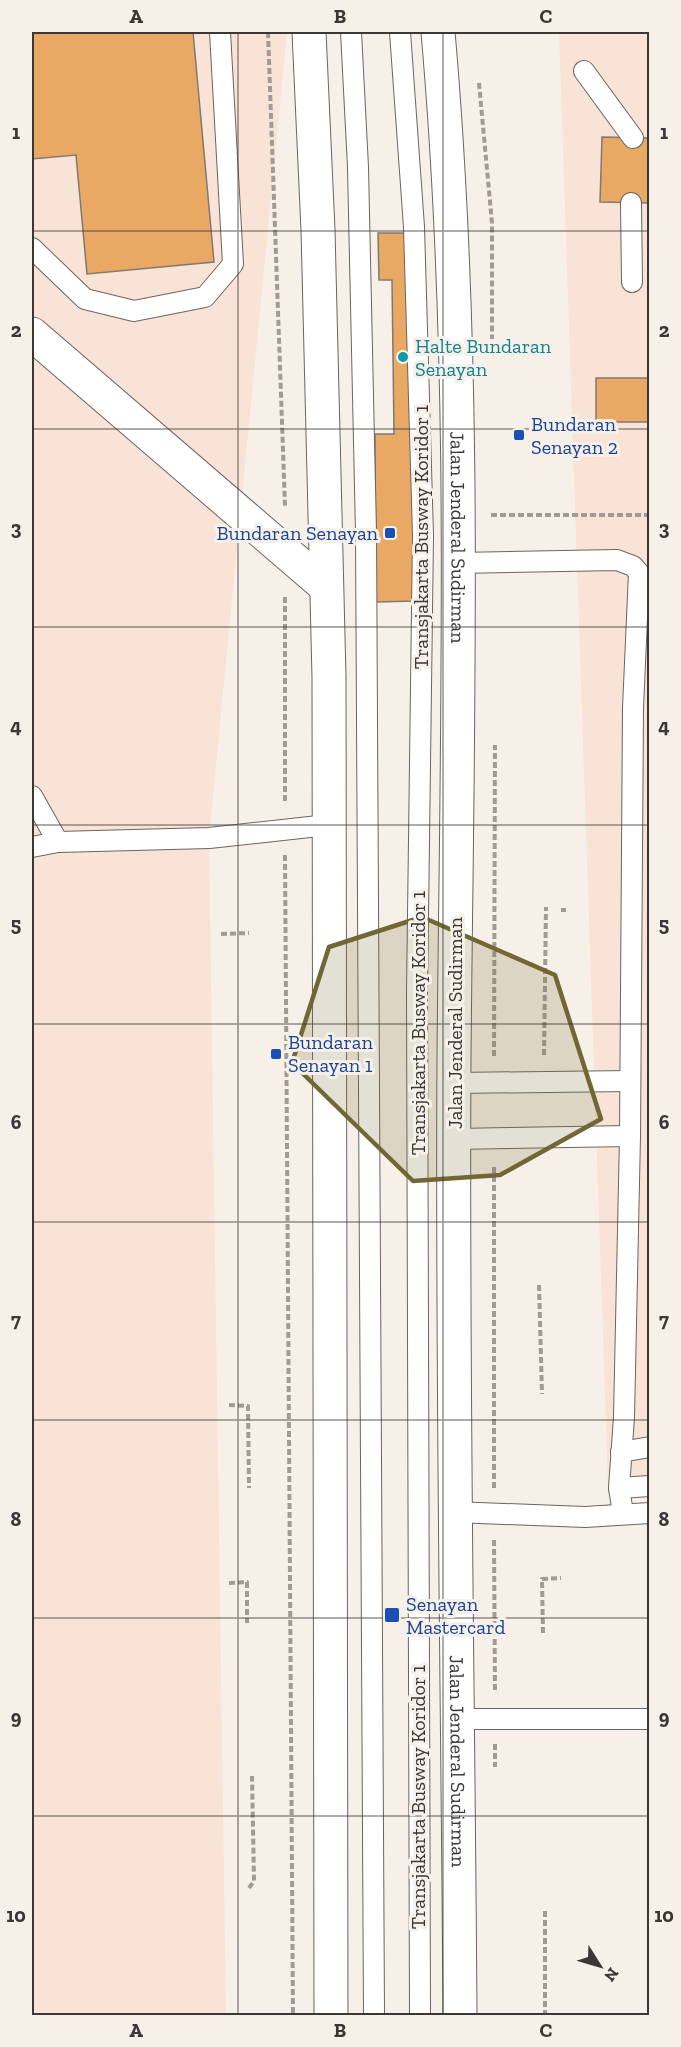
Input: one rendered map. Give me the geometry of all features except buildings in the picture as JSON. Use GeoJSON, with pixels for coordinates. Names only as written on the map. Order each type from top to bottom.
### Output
{"type":"FeatureCollection","features":[{"type":"Feature","properties":{"kind":"main road"},"geometry":{"type":"LineString","coordinates":[[309,32],[318,230],[329,677],[331,2016]]}},
{"type":"Feature","properties":{"kind":"main road","name":"Jalan Jenderal Sudirman"},"geometry":{"type":"LineString","coordinates":[[438,32],[453,254],[459,516],[454,1083],[454,1512],[460,2016]]}},
{"type":"Feature","properties":{"kind":"main road"},"geometry":{"type":"LineString","coordinates":[[32,334],[326,586]]}},
{"type":"Feature","properties":{"kind":"lane"},"geometry":{"type":"LineString","coordinates":[[32,248],[86,299],[134,311],[205,297],[233,264],[220,32]]}},
{"type":"Feature","properties":{"kind":"lane"},"geometry":{"type":"LineString","coordinates":[[351,32],[358,166],[366,545],[374,2016]]}},
{"type":"Feature","properties":{"kind":"lane","name":"Transjakarta Busway Koridor 1"},"geometry":{"type":"LineString","coordinates":[[399,32],[414,227],[423,535],[417,992],[420,2016]]}},
{"type":"Feature","properties":{"kind":"lane"},"geometry":{"type":"LineString","coordinates":[[584,71],[633,138]]}},
{"type":"Feature","properties":{"kind":"lane"},"geometry":{"type":"LineString","coordinates":[[631,203],[632,282]]}},
{"type":"Feature","properties":{"kind":"lane"},"geometry":{"type":"LineString","coordinates":[[458,562],[617,560],[633,566],[639,573],[643,657],[619,1488],[623,1513]]}},
{"type":"Feature","properties":{"kind":"lane"},"geometry":{"type":"LineString","coordinates":[[32,796],[58,842]]}},
{"type":"Feature","properties":{"kind":"lane"},"geometry":{"type":"LineString","coordinates":[[32,848],[58,842],[209,838],[328,825]]}},
{"type":"Feature","properties":{"kind":"lane"},"geometry":{"type":"LineString","coordinates":[[454,1083],[630,1081]]}},
{"type":"Feature","properties":{"kind":"lane"},"geometry":{"type":"LineString","coordinates":[[454,1139],[630,1136]]}},
{"type":"Feature","properties":{"kind":"lane"},"geometry":{"type":"LineString","coordinates":[[621,1452],[650,1448]]}},
{"type":"Feature","properties":{"kind":"lane"},"geometry":{"type":"LineString","coordinates":[[619,1488],[650,1486]]}},
{"type":"Feature","properties":{"kind":"lane"},"geometry":{"type":"LineString","coordinates":[[454,1512],[585,1517],[650,1513]]}},
{"type":"Feature","properties":{"kind":"lane"},"geometry":{"type":"LineString","coordinates":[[458,1719],[650,1719]]}},
{"type":"Feature","properties":{"kind":"path"},"geometry":{"type":"LineString","coordinates":[[268,32],[285,490],[293,2016]]}},
{"type":"Feature","properties":{"kind":"path"},"geometry":{"type":"LineString","coordinates":[[478,71],[492,223],[492,343]]}},
{"type":"Feature","properties":{"kind":"path"},"geometry":{"type":"LineString","coordinates":[[493,505],[493,562]]}},
{"type":"Feature","properties":{"kind":"path"},"geometry":{"type":"LineString","coordinates":[[459,516],[650,515]]}},
{"type":"Feature","properties":{"kind":"path"},"geometry":{"type":"LineString","coordinates":[[494,1083],[495,740]]}},
{"type":"Feature","properties":{"kind":"path"},"geometry":{"type":"LineString","coordinates":[[543,1083],[546,907]]}},
{"type":"Feature","properties":{"kind":"path"},"geometry":{"type":"LineString","coordinates":[[221,934],[249,933]]}},
{"type":"Feature","properties":{"kind":"path"},"geometry":{"type":"LineString","coordinates":[[494,1138],[495,1778]]}},
{"type":"Feature","properties":{"kind":"path"},"geometry":{"type":"LineString","coordinates":[[539,1285],[542,1394]]}},
{"type":"Feature","properties":{"kind":"path"},"geometry":{"type":"LineString","coordinates":[[229,1405],[248,1406],[249,1488]]}},
{"type":"Feature","properties":{"kind":"path"},"geometry":{"type":"LineString","coordinates":[[543,1633],[542,1580],[561,1578]]}},
{"type":"Feature","properties":{"kind":"path"},"geometry":{"type":"LineString","coordinates":[[229,1583],[247,1582],[248,1623]]}},
{"type":"Feature","properties":{"kind":"path"},"geometry":{"type":"LineString","coordinates":[[249,1888],[254,1881],[252,1776]]}},
{"type":"Feature","properties":{"kind":"path"},"geometry":{"type":"LineString","coordinates":[[545,1908],[545,2016]]}},
{"type":"Feature","properties":{"kind":"highlighted area"},"geometry":{"type":"Polygon","coordinates":[[[422,917],[555,975],[601,1119],[500,1175],[413,1181],[292,1063],[329,947],[422,917]]]}},
{"type":"Feature","properties":{"kind":"shaded area"},"geometry":{"type":"Polygon","coordinates":[[[32,32],[287,32],[209,838],[226,2015],[32,2016],[32,32]]]}},
{"type":"Feature","properties":{"kind":"shaded area"},"geometry":{"type":"Polygon","coordinates":[[[559,32],[649,32],[649,1484],[608,1485],[559,32]]]}},
{"type":"Feature","properties":{"kind":"place","name":"Halte Bundaran Senayan"},"geometry":{"type":"Point","coordinates":[403,357]}},
{"type":"Feature","properties":{"kind":"place","name":"Bundaran Senayan 2"},"geometry":{"type":"Point","coordinates":[519,435]}},
{"type":"Feature","properties":{"kind":"place","name":"Bundaran Senayan"},"geometry":{"type":"Point","coordinates":[390,533]}},
{"type":"Feature","properties":{"kind":"place","name":"Bundaran Senayan 1"},"geometry":{"type":"Point","coordinates":[276,1054]}},
{"type":"Feature","properties":{"kind":"place","name":"Senayan Mastercard"},"geometry":{"type":"Point","coordinates":[392,1615]}}]}
